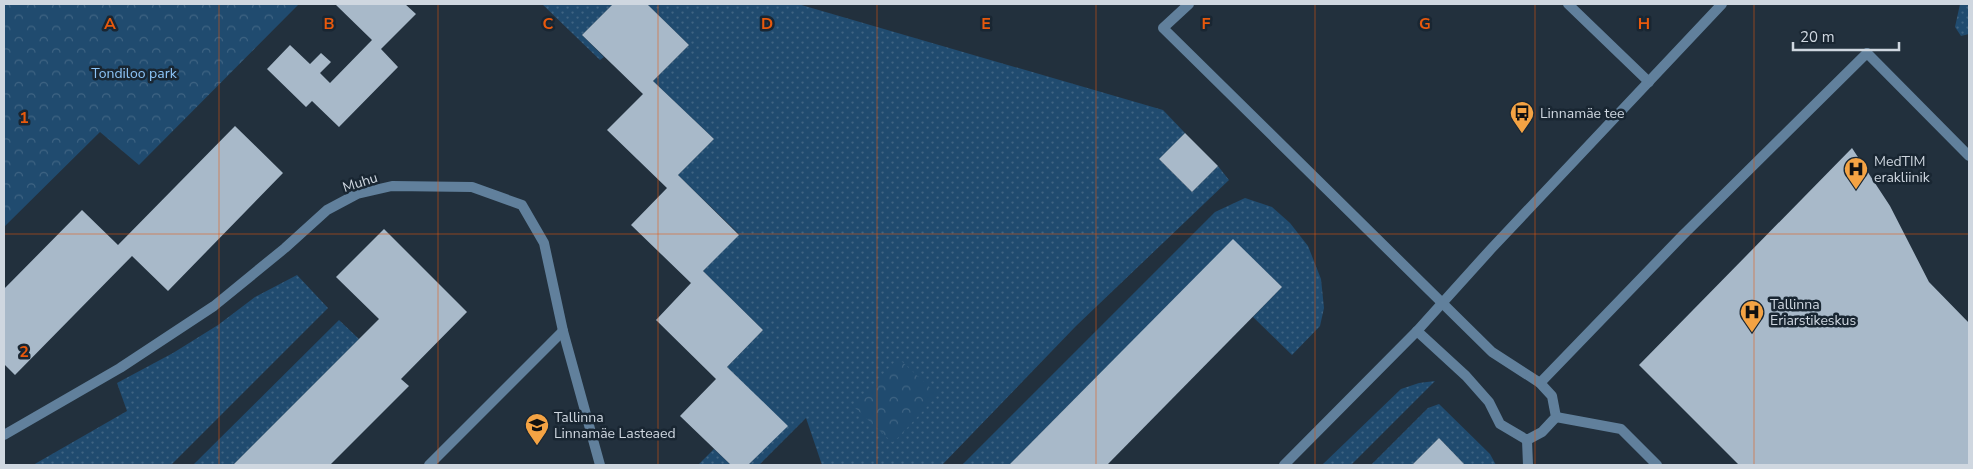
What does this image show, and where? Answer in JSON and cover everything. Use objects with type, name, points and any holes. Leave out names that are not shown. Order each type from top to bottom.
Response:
[{"type":"street","points":[[1189,4],[1163,28],[1492,352],[1540,383],[1552,396],[1556,417]]},
{"type":"street","points":[[1568,4],[1649,82]]},
{"type":"street","points":[[1284,465],[1417,331],[1491,249],[1722,4]]},
{"type":"street","points":[[1540,383],[1683,236],[1868,53],[1969,156]]},
{"type":"street","name":"Muhu","points":[[4,435],[120,368],[214,306],[285,248],[327,210],[357,194],[392,186],[472,187],[522,205],[544,242],[563,331],[600,465]]},
{"type":"street","points":[[429,465],[563,331]]},
{"type":"street","points":[[1417,331],[1472,383],[1489,402],[1500,424],[1526,440]]},
{"type":"street","points":[[1526,440],[1542,432],[1556,417]]},
{"type":"street","points":[[1556,417],[1621,429],[1657,465]]},
{"type":"street","points":[[1526,440],[1528,465]]},
{"type":"green space","name":"Tondiloo park","points":[[4,4],[299,4],[139,165],[100,132],[4,227]]},
{"type":"green space","points":[[542,4],[613,4],[582,35],[604,57],[600,60]]},
{"type":"green space","points":[[647,4],[798,4],[1163,110],[1185,133],[1159,159],[1192,192],[1218,166],[1229,180],[1076,326],[942,465],[822,465],[806,418],[759,465],[748,465],[787,426],[727,367],[763,330],[703,271],[739,234],[678,175],[714,139],[653,81],[689,45]]},
{"type":"green space","points":[[1960,4],[1969,4],[1969,34],[1961,36],[1955,27]]},
{"type":"green space","points":[[1245,198],[1272,207],[1290,223],[1308,246],[1321,279],[1324,308],[1320,326],[1292,355],[1253,317],[1282,287],[1233,240],[1009,465],[962,465],[1215,212]]},
{"type":"green space","points":[[297,275],[328,308],[171,465],[33,465],[127,411],[117,383],[173,353],[218,325],[255,297]]},
{"type":"green space","points":[[339,320],[359,339],[233,465],[193,465]]},
{"type":"green space","points":[[898,358],[938,395],[893,443],[853,406]]},
{"type":"green space","points":[[1435,381],[1351,465],[1322,465],[1401,389],[1419,383]]},
{"type":"green space","points":[[1439,404],[1490,454],[1496,465],[1465,465],[1439,438],[1412,465],[1371,465],[1428,408]]},
{"type":"green space","points":[[714,449],[731,465],[698,465]]},
{"type":"building","points":[[335,4],[405,4],[416,14],[381,49],[398,67],[339,127],[312,101],[306,107],[267,69],[290,45],[310,64],[321,53],[331,62],[320,73],[330,83],[372,40]]},
{"type":"building","points":[[613,4],[647,4],[689,45],[653,81],[714,139],[678,175],[739,235],[703,271],[763,330],[727,367],[788,426],[748,465],[731,465],[680,416],[716,379],[656,320],[691,283],[631,225],[667,188],[607,130],[643,94],[582,35]]},
{"type":"building","points":[[235,126],[283,173],[168,291],[132,256],[15,375],[4,364],[4,289],[82,210],[118,245]]},
{"type":"building","points":[[1185,133],[1218,166],[1192,192],[1159,159]]},
{"type":"building","points":[[1852,148],[1890,206],[1929,282],[1969,323],[1969,465],[1739,465],[1639,365]]},
{"type":"building","points":[[384,229],[467,312],[401,379],[409,386],[330,465],[233,465],[379,319],[336,277]]},
{"type":"building","points":[[1233,239],[1282,287],[1107,465],[1009,465]]},
{"type":"building","points":[[1439,438],[1465,465],[1412,465]]},
{"type":"place","name":"Linnamäe tee","points":[[1522,134]]},
{"type":"place","name":"MedTIM erakliinik","points":[[1856,190]]},
{"type":"place","name":"Tallinna Eriarstikeskus","points":[[1752,333]]},
{"type":"place","name":"Tallinna Linnamäe Lasteaed","points":[[537,446]]}]
